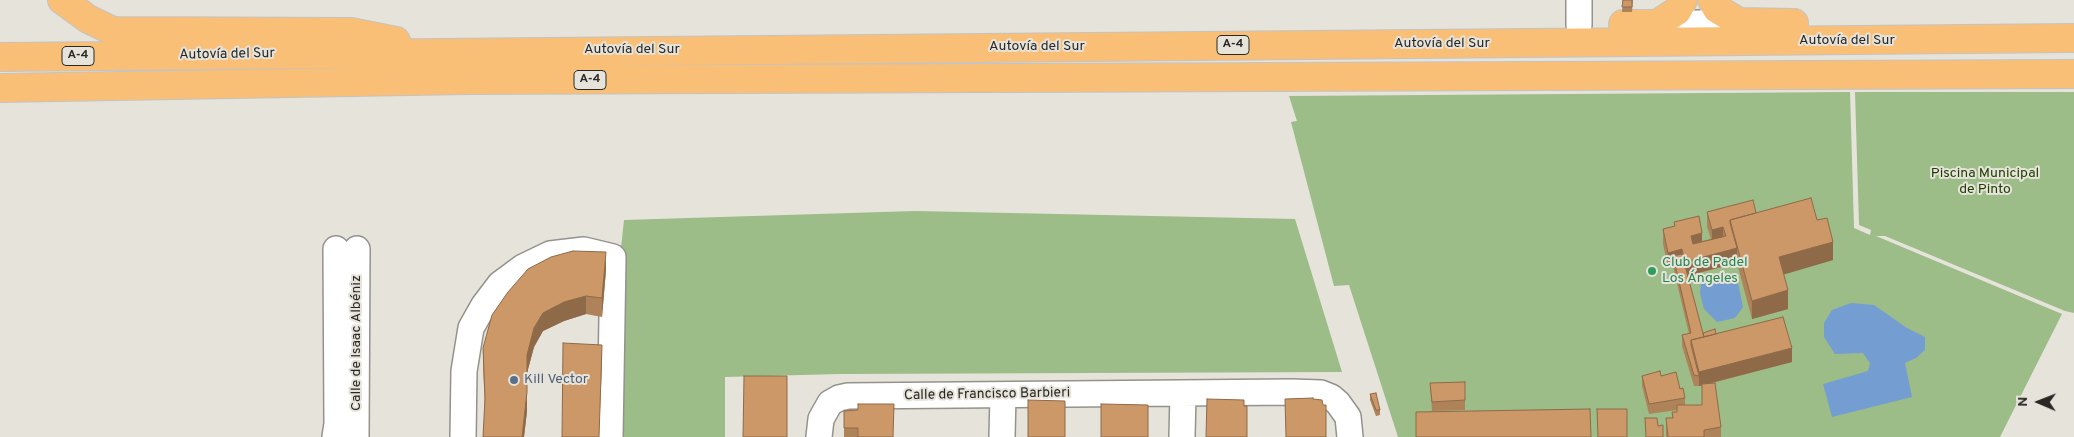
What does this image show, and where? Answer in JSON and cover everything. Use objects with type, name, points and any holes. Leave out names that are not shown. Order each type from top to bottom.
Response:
[{"type":"highway","points":[[62,0],[88,19],[113,31],[351,32],[452,52]]},
{"type":"highway","points":[[1468,44],[1579,12],[1657,24],[1677,11],[1683,0]]},
{"type":"highway","points":[[1712,0],[1718,9],[1739,22],[1908,24],[1976,40]]},
{"type":"highway","name":"Autovía del Sur","points":[[0,57],[2074,38]]},
{"type":"highway","name":"A-4","points":[[0,88],[478,80],[2074,74]]},
{"type":"street","points":[[1657,24],[1739,22]]},
{"type":"street","name":"Calle de Isaac Albéniz","points":[[335,437],[347,249],[356,437]]},
{"type":"street","points":[[463,437],[464,371],[472,328],[484,306],[500,284],[523,267],[550,254],[584,250],[613,257],[610,437]]},
{"type":"street","points":[[1182,437],[1183,393]]},
{"type":"street","name":"Calle de Francisco Barbieri","points":[[819,437],[821,419],[825,410],[830,403],[839,398],[1321,393],[1331,397],[1344,410],[1350,425],[1350,437]]},
{"type":"street","points":[[1002,437],[1003,396]]},
{"type":"green space","name":"Club de Padel Los Ángeles","points":[[1850,92],[1854,228],[1870,235],[1871,230],[1859,225],[1855,92],[2074,92],[2074,313],[2065,311],[1885,236],[1876,236],[2062,314],[2000,437],[1398,437],[1349,285],[1334,286],[1291,122],[1297,121],[1289,96]]},
{"type":"green space","points":[[915,211],[1295,219],[1342,372],[839,374],[725,377],[725,437],[619,437],[621,248],[624,220]]},
{"type":"water","points":[[1718,275],[1729,275],[1738,283],[1743,307],[1735,318],[1717,322],[1704,309],[1700,293],[1701,282]]},
{"type":"water","points":[[1851,303],[1874,305],[1907,328],[1925,337],[1925,350],[1916,358],[1905,363],[1912,397],[1832,417],[1823,384],[1868,371],[1870,363],[1863,353],[1835,354],[1824,337],[1824,323],[1832,310]]},
{"type":"building","points":[[1623,0],[1632,0],[1632,7],[1622,7]]},
{"type":"building","points":[[1811,198],[1817,220],[1827,218],[1833,242],[1779,257],[1788,290],[1752,301],[1730,220]]},
{"type":"building","points":[[1753,200],[1756,213],[1730,220],[1737,248],[1685,262],[1682,249],[1668,253],[1663,229],[1675,226],[1674,222],[1699,216],[1702,233],[1691,236],[1693,244],[1726,236],[1723,227],[1712,230],[1707,212]]},
{"type":"building","points":[[573,251],[606,252],[602,298],[586,296],[564,302],[543,313],[534,328],[527,355],[527,392],[522,437],[483,437],[485,398],[483,348],[492,315],[508,292],[528,269],[551,257]]},
{"type":"building","points":[[1682,254],[1704,337],[1691,340],[1699,376],[1694,375],[1682,335],[1691,333],[1673,256]]},
{"type":"building","points":[[1783,317],[1792,348],[1699,372],[1691,340]]},
{"type":"building","points":[[1715,329],[1716,334],[1704,337],[1703,333]]},
{"type":"building","points":[[563,343],[602,345],[599,437],[562,437]]},
{"type":"building","points":[[1660,371],[1661,376],[1676,372],[1680,389],[1683,388],[1685,398],[1649,404],[1642,376]]},
{"type":"building","points":[[744,376],[787,376],[787,437],[743,437]]},
{"type":"building","points":[[1465,382],[1465,400],[1432,402],[1430,383]]},
{"type":"building","points":[[1715,383],[1721,427],[1704,430],[1704,437],[1668,437],[1666,418],[1673,418],[1672,412],[1677,412],[1677,405],[1702,405],[1702,384]]},
{"type":"building","points":[[1376,393],[1380,410],[1376,410],[1370,394]]},
{"type":"building","points":[[1313,398],[1322,400],[1323,405],[1326,405],[1326,437],[1286,437],[1285,399]]},
{"type":"building","points":[[1207,399],[1244,400],[1244,406],[1247,406],[1247,437],[1206,437]]},
{"type":"building","points":[[1028,400],[1065,401],[1065,437],[1028,437]]},
{"type":"building","points":[[858,404],[894,404],[893,437],[858,437],[858,428],[844,428],[844,411],[858,410]]},
{"type":"building","points":[[1101,404],[1148,405],[1148,437],[1101,437]]},
{"type":"building","points":[[1590,409],[1591,437],[1416,437],[1416,412]]},
{"type":"building","points":[[1597,409],[1627,409],[1627,437],[1598,437]]},
{"type":"building","points":[[1645,418],[1657,418],[1658,426],[1663,425],[1663,437],[1646,437]]},
{"type":"place","name":"Club de Padel Los Ángeles","points":[[1652,271]]},
{"type":"place","name":"Kill Vector","points":[[514,380]]},
{"type":"park label","name":"Piscina Municipal de Pinto","points":[[1985,182]]}]
